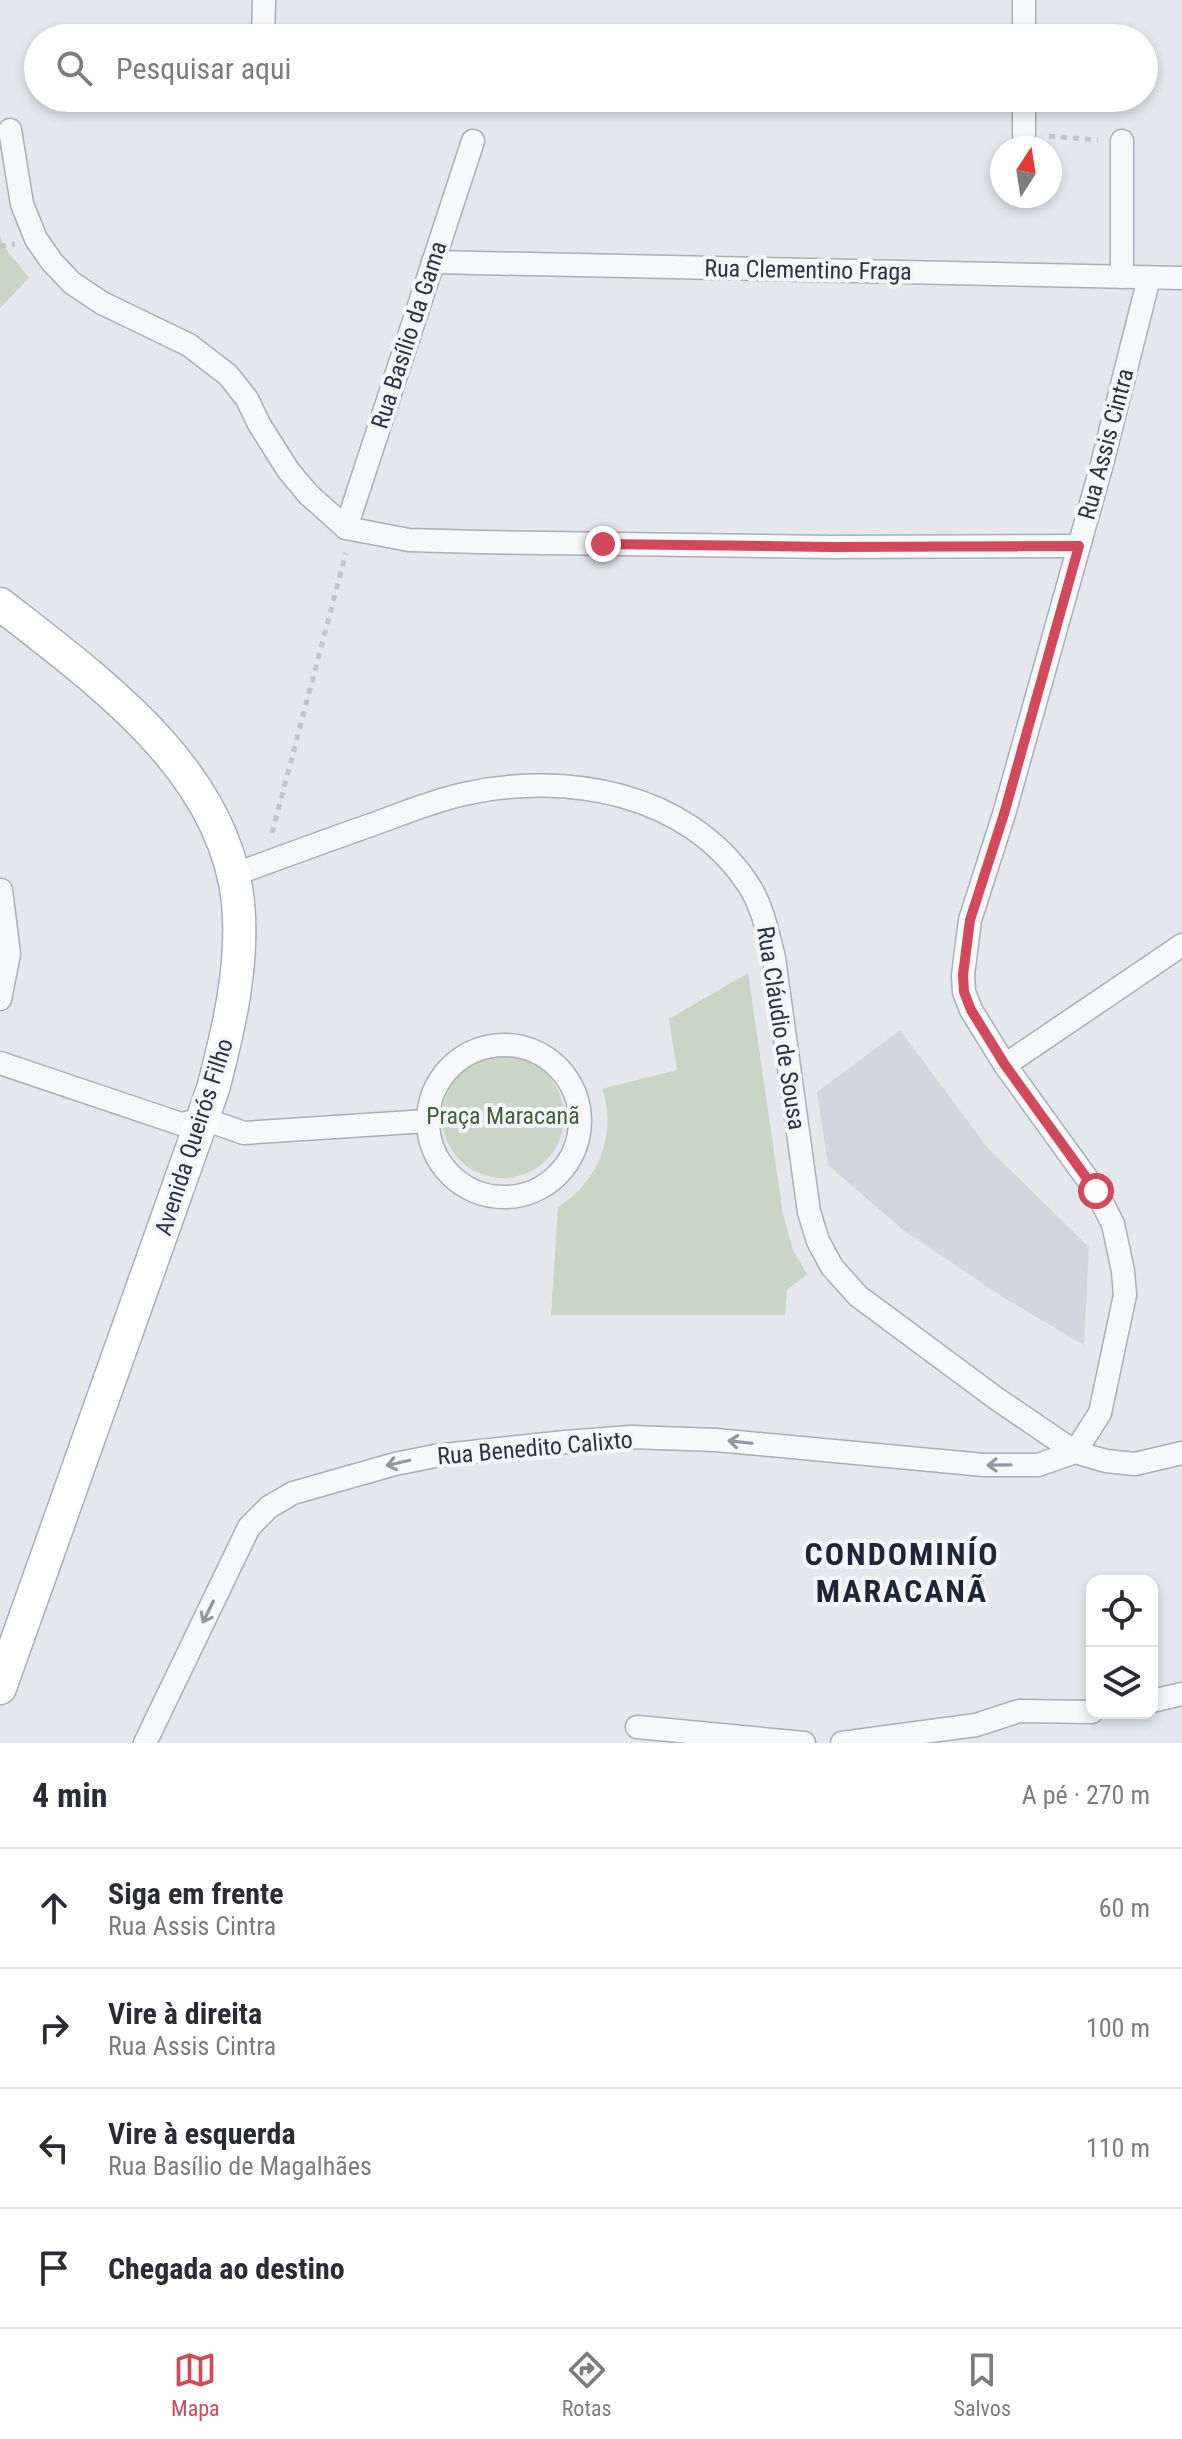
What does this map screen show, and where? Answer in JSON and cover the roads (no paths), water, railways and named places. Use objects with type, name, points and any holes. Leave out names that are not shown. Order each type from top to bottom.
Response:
[{"type":"main road","name":"Avenida Queirós Filho","points":[[0,604],[121,701],[175,762],[201,799],[226,846],[239,927],[235,992],[204,1119],[0,1688]]},
{"type":"street","points":[[263,24],[264,0]]},
{"type":"street","points":[[1024,0],[1024,24]]},
{"type":"street","points":[[1024,112],[1024,134]]},
{"type":"street","points":[[10,130],[22,204],[36,239],[52,262],[72,283],[102,303],[189,345],[228,375],[247,399],[288,470],[308,494],[346,528],[409,540],[479,542],[816,547],[1079,546]]},
{"type":"street","name":"Rua Basílio da Gama","points":[[346,528],[473,141]]},
{"type":"street","points":[[1122,141],[1122,277]]},
{"type":"street","name":"Rua Clementino Fraga","points":[[433,262],[1182,278]]},
{"type":"street","name":"Rua Assis Cintra","points":[[1075,1452],[1100,1413],[1125,1295],[1113,1224],[1096,1191],[1005,1065],[971,1010],[964,992],[966,945],[970,920],[1004,814],[1079,546],[1149,278]]},
{"type":"street","name":"Rua Cláudio de Sousa","points":[[233,875],[431,803],[515,786],[559,786],[608,792],[640,800],[698,830],[728,857],[750,886],[765,921],[774,958],[809,1212],[818,1241],[832,1267],[858,1296],[997,1399],[1075,1452],[1106,1461],[1135,1464],[1182,1453]]},
{"type":"street","points":[[0,999],[9,954],[1,890]]},
{"type":"street","points":[[1005,1065],[1182,945]]},
{"type":"street","points":[[510,1044],[535,1050],[557,1064],[572,1084],[581,1108],[581,1133],[573,1157],[557,1177],[536,1191],[512,1198],[486,1195],[463,1186],[444,1168],[432,1146],[427,1121],[431,1096],[443,1074],[461,1056],[485,1046],[510,1044]]},
{"type":"street","points":[[0,1063],[181,1124],[204,1119],[244,1133],[427,1121]]},
{"type":"street","name":"Rua Benedito Calixto","points":[[145,1743],[249,1527],[269,1507],[293,1493],[435,1456],[631,1437],[716,1440],[984,1465],[1038,1465],[1075,1452]]},
{"type":"street","points":[[1158,1700],[1182,1694]]},
{"type":"street","points":[[842,1743],[976,1725],[1019,1711],[1086,1712]]},
{"type":"street","points":[[637,1727],[804,1743]]},
{"type":"district","name":"CONDOMINÍO MARACANÃ","points":[[902,1572]]},
{"type":"park label","name":"Praça Maracanã","points":[[503,1116]]}]
